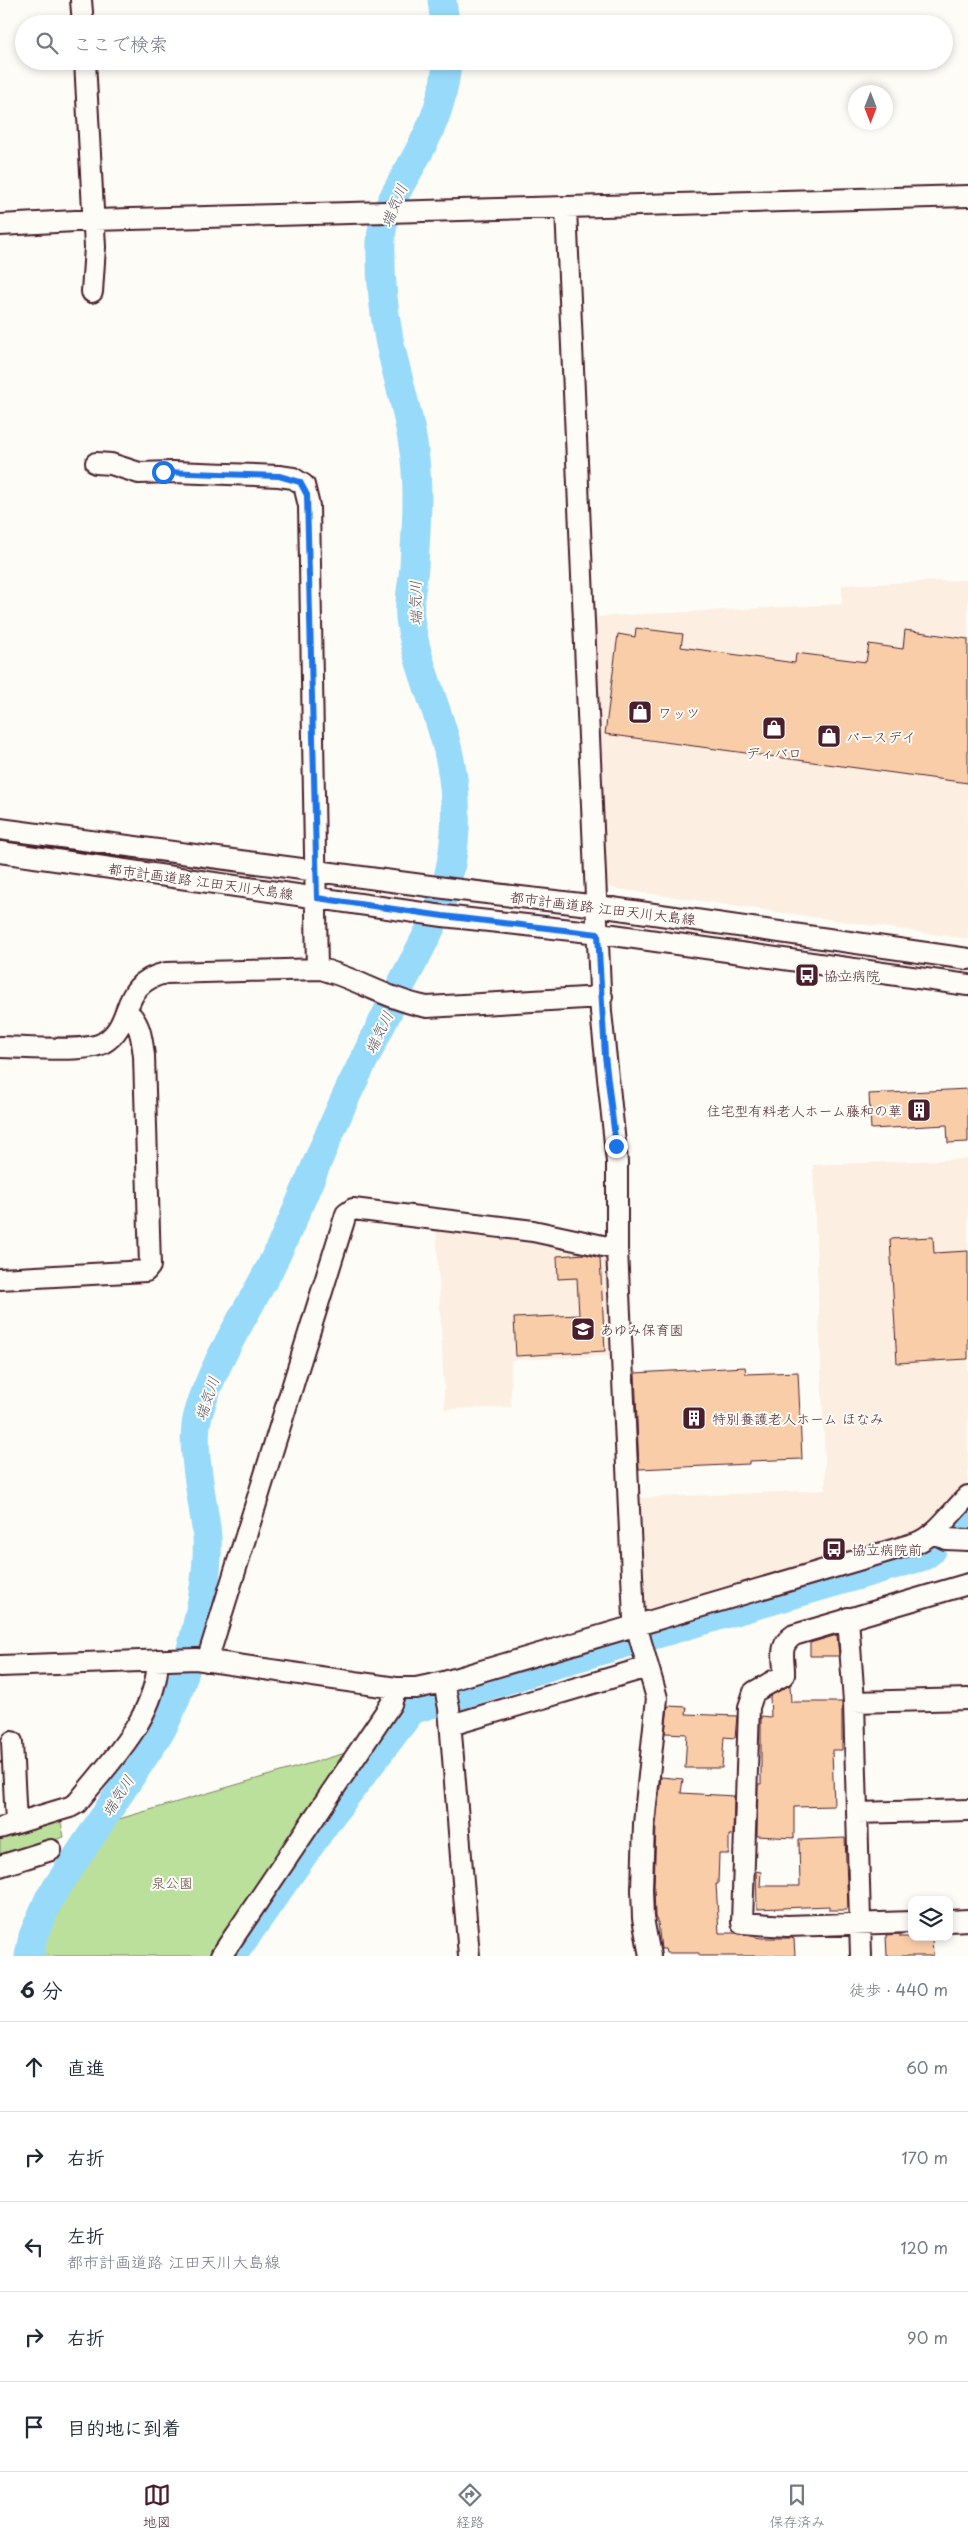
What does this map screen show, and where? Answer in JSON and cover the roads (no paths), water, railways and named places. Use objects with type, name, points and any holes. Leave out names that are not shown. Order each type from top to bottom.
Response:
[{"type":"street","points":[[81,0],[82,15]]},
{"type":"street","points":[[86,70],[95,247],[92,292]]},
{"type":"street","points":[[0,225],[94,220],[968,196]]},
{"type":"street","points":[[566,208],[598,934],[605,1056],[617,1162],[616,1249],[638,1633],[657,1698],[644,1824],[642,1889],[643,1918],[650,1956]]},
{"type":"street","points":[[96,463],[111,464],[140,473],[173,472],[279,476],[293,478],[304,485],[309,506],[317,968]]},
{"type":"street","name":"都市計画道路 江田天川大島線","points":[[0,829],[426,886],[598,906],[968,959]]},
{"type":"street","name":"都市計画道路 江田天川大島線","points":[[0,852],[443,916],[598,934],[968,985]]},
{"type":"street","points":[[0,1047],[96,1046],[115,1032],[131,997],[138,987],[159,974],[317,968],[338,974],[402,1002],[427,1007],[602,997]]},
{"type":"street","points":[[0,1279],[146,1271],[150,1266],[144,1056],[138,1027],[132,1016],[126,1011]]},
{"type":"street","points":[[202,1660],[346,1214],[349,1211],[353,1209],[482,1223],[533,1231],[616,1249]]},
{"type":"street","points":[[448,1702],[638,1633],[916,1543],[934,1533],[946,1516],[968,1496]]},
{"type":"street","points":[[934,1533],[946,1539],[968,1540]]},
{"type":"street","points":[[908,1922],[745,1925],[740,1920],[751,1700],[754,1692],[784,1675],[782,1654],[788,1639],[848,1618],[968,1584]]},
{"type":"street","points":[[848,1618],[854,1702],[861,1956]]},
{"type":"street","points":[[0,1666],[166,1659],[202,1660],[396,1688],[416,1688],[448,1702],[648,1667]]},
{"type":"street","points":[[12,1742],[8,1825],[70,1807],[77,1803],[142,1721],[155,1683],[166,1659]]},
{"type":"street","points":[[221,1956],[391,1704],[396,1688]]},
{"type":"street","points":[[854,1702],[968,1699]]},
{"type":"street","points":[[448,1702],[469,1956]]},
{"type":"street","points":[[857,1813],[968,1810]]},
{"type":"street","points":[[0,1866],[52,1850]]},
{"type":"street","points":[[953,1921],[968,1920]]},
{"type":"waterway","name":"端気川","points":[[442,0],[444,15]]},
{"type":"waterway","name":"端気川","points":[[29,1956],[33,1936],[49,1899],[159,1734],[178,1692],[194,1638],[207,1558],[207,1537],[195,1443],[198,1415],[204,1395],[221,1356],[283,1242],[351,1086],[429,932],[448,878],[454,841],[454,784],[447,747],[419,660],[410,618],[416,526],[416,473],[413,444],[387,327],[382,290],[381,254],[382,230],[385,218],[394,196],[434,120],[446,70]]},
{"type":"waterway","points":[[965,1516],[968,1513]]},
{"type":"waterway","points":[[232,1956],[332,1814],[412,1710],[578,1657],[924,1556],[932,1550]]},
{"type":"place","name":"ワッツ","points":[[640,712]]},
{"type":"place","name":"ディバロ","points":[[774,728]]},
{"type":"place","name":"バースデイ","points":[[829,736]]},
{"type":"place","name":"協立病院","points":[[807,975]]},
{"type":"place","name":"住宅型有料老人ホーム藤和の華","points":[[919,1110]]},
{"type":"place","name":"あゆみ保育園","points":[[583,1329]]},
{"type":"place","name":"特別養護老人ホーム ほなみ","points":[[694,1418]]},
{"type":"place","name":"協立病院前","points":[[834,1549]]},
{"type":"park label","name":"泉公園","points":[[172,1882]]}]
